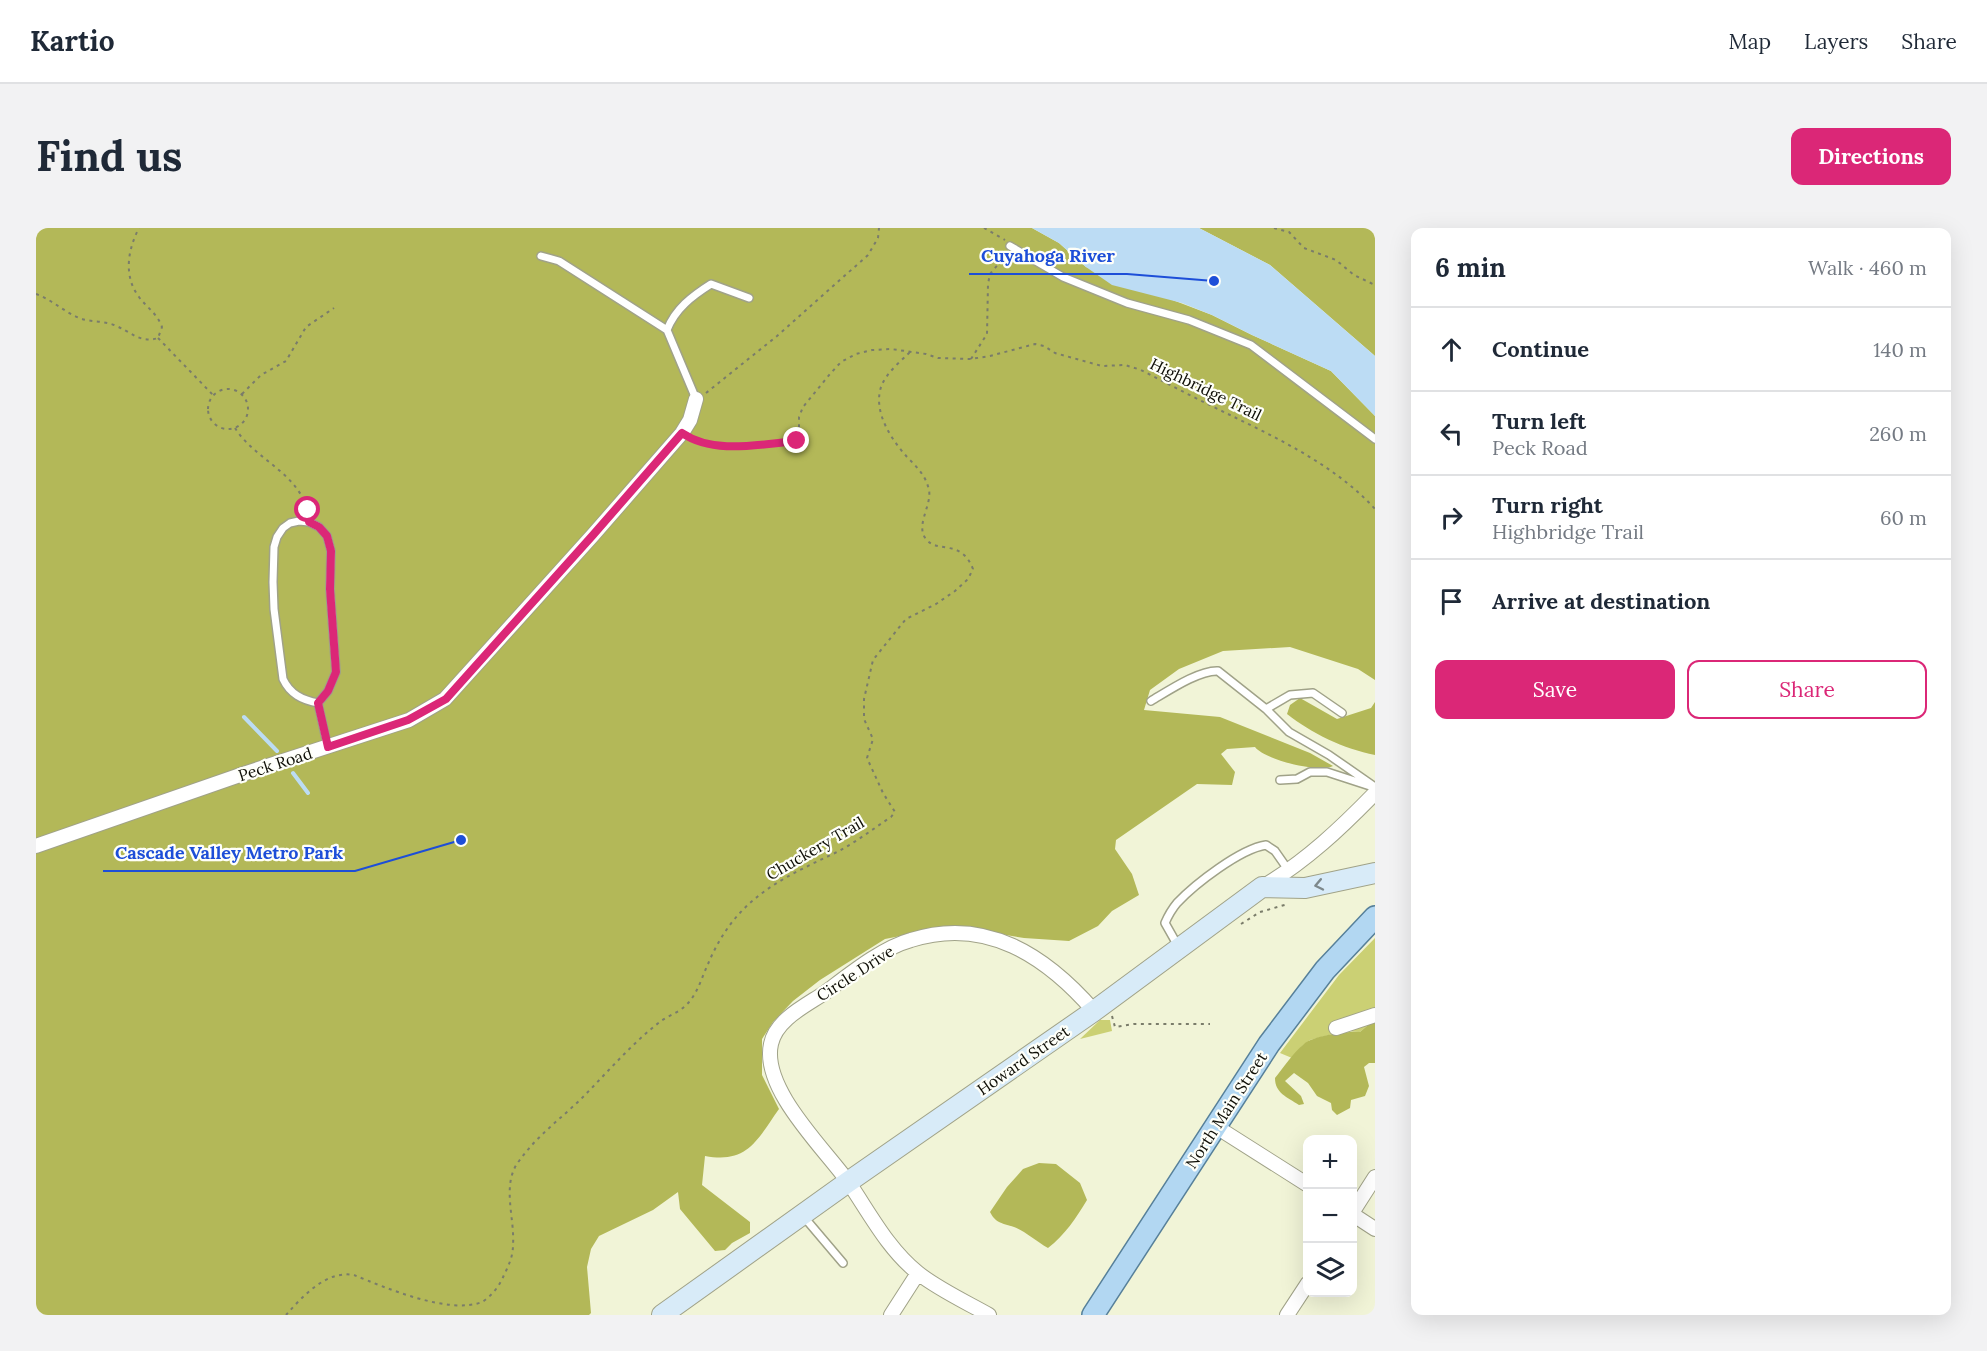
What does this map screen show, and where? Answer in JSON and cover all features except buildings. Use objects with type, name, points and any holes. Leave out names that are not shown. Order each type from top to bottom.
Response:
[{"type":"main road","points":[[1262,887],[1305,888],[1375,873]]},
{"type":"main road","name":"Howard Street","points":[[662,1315],[848,1182],[1103,1013],[1179,948],[1262,887]]},
{"type":"main road","name":"North Main Street","points":[[1093,1315],[1269,1044],[1325,970],[1375,917]]},
{"type":"street","name":"Peck Road","points":[[36,846],[408,720],[446,699],[682,433],[690,420],[696,399]]},
{"type":"street","name":"Howard Street","points":[[1262,887],[1289,871],[1341,827],[1375,793]]},
{"type":"street","name":"Circle Drive","points":[[988,1315],[918,1273],[888,1242],[848,1182],[804,1127],[782,1092],[771,1065],[770,1053],[774,1034],[787,1019],[889,950],[909,940],[939,934],[973,934],[1020,948],[1052,969],[1103,1013]]},
{"type":"street","points":[[1336,1029],[1375,1015]]},
{"type":"street","points":[[1215,1126],[1303,1182]]},
{"type":"street","points":[[1357,1207],[1375,1178]]},
{"type":"street","points":[[1357,1216],[1375,1228]]},
{"type":"street","points":[[891,1315],[918,1273]]},
{"type":"street","points":[[1287,1315],[1303,1291]]},
{"type":"lane","points":[[1010,246],[1063,277],[1117,299],[1189,320],[1251,345],[1375,439]]},
{"type":"lane","points":[[541,256],[559,261],[667,330],[696,399]]},
{"type":"lane","points":[[667,330],[671,319],[679,309],[711,284],[749,298]]},
{"type":"lane","points":[[299,521],[309,522],[319,527],[327,536],[331,551],[330,589],[336,672],[328,691],[318,703],[308,701],[288,690],[283,679],[273,582],[273,554],[277,537],[290,523],[299,521]]},
{"type":"lane","points":[[1151,701],[1211,671],[1218,671],[1266,709],[1289,732],[1375,787]]},
{"type":"lane","points":[[1266,709],[1290,694],[1313,693],[1342,713]]},
{"type":"lane","points":[[318,703],[328,747]]},
{"type":"lane","points":[[1280,780],[1296,779],[1310,772],[1327,772],[1375,787]]},
{"type":"lane","points":[[1179,948],[1165,923],[1176,904],[1215,871],[1256,847],[1266,845],[1275,851],[1289,871]]},
{"type":"lane","points":[[802,1215],[843,1263]]},
{"type":"path","points":[[139,228],[132,240],[129,271],[139,297],[159,319],[162,327],[158,338]]},
{"type":"path","points":[[696,399],[710,391],[737,369],[868,255],[878,238],[879,228]]},
{"type":"path","points":[[971,359],[987,334],[990,274],[1010,246],[984,228]]},
{"type":"path","points":[[1274,228],[1289,232],[1304,248],[1336,260],[1354,275],[1375,285]]},
{"type":"path","points":[[36,294],[50,299],[69,313],[82,319],[117,326],[133,337],[141,339],[158,338]]},
{"type":"path","points":[[242,394],[261,375],[286,361],[306,327],[334,308]]},
{"type":"path","points":[[158,338],[213,395]]},
{"type":"path","name":"Highbridge Trail","points":[[910,352],[938,358],[971,359],[990,357],[1035,344],[1044,346],[1055,353],[1102,366],[1125,365],[1141,370],[1267,432],[1334,473],[1375,508]]},
{"type":"path","points":[[682,433],[692,440],[716,445],[797,441],[799,417],[804,407],[841,362],[856,354],[872,350],[891,349],[910,352]]},
{"type":"path","name":"Chuckery Trail","points":[[286,1315],[315,1287],[333,1276],[344,1273],[441,1308],[473,1308],[485,1301],[500,1283],[511,1261],[513,1245],[511,1175],[517,1162],[542,1134],[661,1021],[692,999],[721,940],[737,915],[750,903],[795,872],[857,840],[891,818],[895,812],[867,758],[873,739],[864,719],[864,699],[873,660],[906,619],[936,604],[955,591],[973,569],[970,561],[958,550],[934,545],[926,540],[923,532],[930,492],[926,479],[893,439],[883,417],[879,399],[882,386],[891,372],[910,352]]},
{"type":"path","points":[[224,389],[242,394],[246,398],[248,410],[244,420],[235,428],[224,428],[213,422],[208,406],[213,395],[224,389]]},
{"type":"path","points":[[235,428],[255,452],[293,482],[302,495],[308,510],[309,522]]},
{"type":"path","points":[[1239,925],[1260,912],[1295,902]]},
{"type":"path","points":[[1103,1013],[1115,1027],[1134,1024],[1210,1024]]},
{"type":"green space","points":[[36,228],[1032,228],[1059,243],[1086,267],[1212,315],[1331,371],[1375,416],[1375,680],[1358,669],[1290,647],[1223,651],[1179,669],[1150,690],[1144,710],[1220,717],[1310,753],[1333,766],[1316,768],[1292,764],[1269,756],[1255,747],[1227,749],[1221,754],[1235,772],[1232,785],[1197,784],[1116,840],[1115,849],[1132,874],[1139,895],[1112,911],[1098,926],[1069,941],[1024,938],[952,926],[885,939],[820,980],[793,1001],[773,1022],[762,1039],[762,1075],[779,1109],[757,1140],[742,1153],[720,1158],[705,1156],[702,1185],[750,1222],[750,1233],[732,1243],[725,1250],[715,1251],[680,1209],[678,1192],[653,1210],[599,1236],[591,1249],[587,1267],[591,1313],[589,1315],[36,1315]]},
{"type":"green space","points":[[1199,228],[1375,228],[1375,356],[1270,265]]},
{"type":"green space","points":[[1300,698],[1337,719],[1371,708],[1375,702],[1375,755],[1328,739],[1287,714],[1290,705]]},
{"type":"green space","points":[[1375,938],[1375,1019],[1360,1032],[1344,1031],[1310,1040],[1292,1058],[1280,1053],[1339,975]]},
{"type":"green space","points":[[1375,1019],[1375,1063],[1369,1063],[1364,1067],[1369,1086],[1365,1096],[1351,1100],[1350,1108],[1337,1115],[1332,1110],[1331,1103],[1317,1096],[1308,1083],[1294,1073],[1285,1081],[1301,1096],[1304,1104],[1299,1105],[1279,1091],[1275,1078],[1292,1056],[1308,1041],[1347,1032],[1360,1032]]},
{"type":"green space","points":[[1100,1020],[1110,1020],[1112,1031],[1080,1039]]},
{"type":"green space","points":[[1039,1163],[1056,1164],[1080,1183],[1087,1200],[1065,1232],[1048,1248],[1018,1229],[997,1221],[990,1212],[1023,1169]]},
{"type":"water","points":[[1032,228],[1199,228],[1270,265],[1375,356],[1375,416],[1331,371],[1182,303],[1112,285],[1086,267],[1059,243]]},
{"type":"waterway","points":[[244,717],[277,751]]},
{"type":"waterway","points":[[293,773],[308,793]]},
{"type":"place","name":"Cuyahoga River","points":[[1214,281]]},
{"type":"place","name":"Cascade Valley Metro Park","points":[[461,840]]},
{"type":"route","points":[[308,510],[309,522],[319,527],[327,536],[331,551],[330,589],[336,672],[328,691],[318,703],[328,747],[408,720],[446,699],[682,433],[692,440],[728,446],[797,441]]}]
